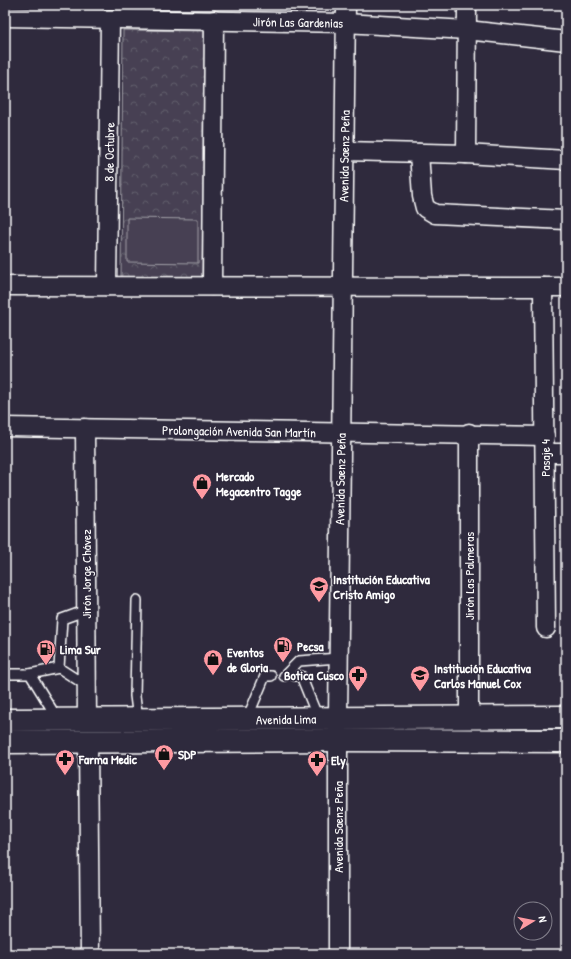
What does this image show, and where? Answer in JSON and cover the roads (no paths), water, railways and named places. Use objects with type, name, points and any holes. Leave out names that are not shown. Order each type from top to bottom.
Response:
[{"type":"main road","name":"Avenida Lima","points":[[5,720],[566,718]]},
{"type":"main road","name":"Avenida Lima","points":[[5,742],[338,740],[566,741]]},
{"type":"street","name":"Avenida Saenz Peña","points":[[338,954],[338,740],[328,718],[338,658],[346,5]]},
{"type":"street","points":[[466,154],[467,5]]},
{"type":"street","name":"Jirón Las Gardenias","points":[[5,17],[110,19],[160,12],[214,20],[345,23],[467,30],[566,41]]},
{"type":"street","name":"8 de Octubre","points":[[107,286],[110,19]]},
{"type":"street","points":[[212,286],[214,20]]},
{"type":"street","points":[[344,152],[466,154],[566,160]]},
{"type":"street","points":[[419,153],[422,196],[425,208],[435,214],[566,220]]},
{"type":"street","points":[[5,286],[566,287]]},
{"type":"street","name":"Pasaje 4","points":[[543,287],[546,628]]},
{"type":"street","name":"Prolongación Avenida San Martín","points":[[5,427],[469,434],[545,444],[566,453]]},
{"type":"street","name":"Jirón Jorge Chávez","points":[[85,428],[87,719]]},
{"type":"street","name":"Jirón Las Palmeras","points":[[469,434],[469,718]]},
{"type":"street","points":[[88,742],[90,954]]},
{"type":"lane","points":[[138,600],[135,696],[138,719]]},
{"type":"lane","points":[[59,668],[62,619],[86,610]]},
{"type":"lane","points":[[284,676],[299,661],[338,658]]},
{"type":"lane","points":[[5,674],[30,674],[59,668],[87,686]]},
{"type":"lane","points":[[30,674],[58,719]]},
{"type":"lane","points":[[247,719],[265,676],[272,676]]},
{"type":"lane","points":[[295,676],[301,676],[328,718]]},
{"type":"place","name":"Mercado Megacentro Tagge","points":[[202,500]]},
{"type":"place","name":"Institución Educativa Cristo Amigo","points":[[319,603]]},
{"type":"place","name":"Pecsa","points":[[283,663]]},
{"type":"place","name":"Lima Sur","points":[[46,666]]},
{"type":"place","name":"Eventos de Gloria","points":[[213,676]]},
{"type":"place","name":"Botica Cusco","points":[[358,692]]},
{"type":"place","name":"Institución Educativa Carlos Manuel Cox","points":[[420,692]]},
{"type":"place","name":"SDP","points":[[164,771]]},
{"type":"place","name":"Farma Medic","points":[[65,776]]},
{"type":"place","name":"Ely","points":[[317,777]]}]
